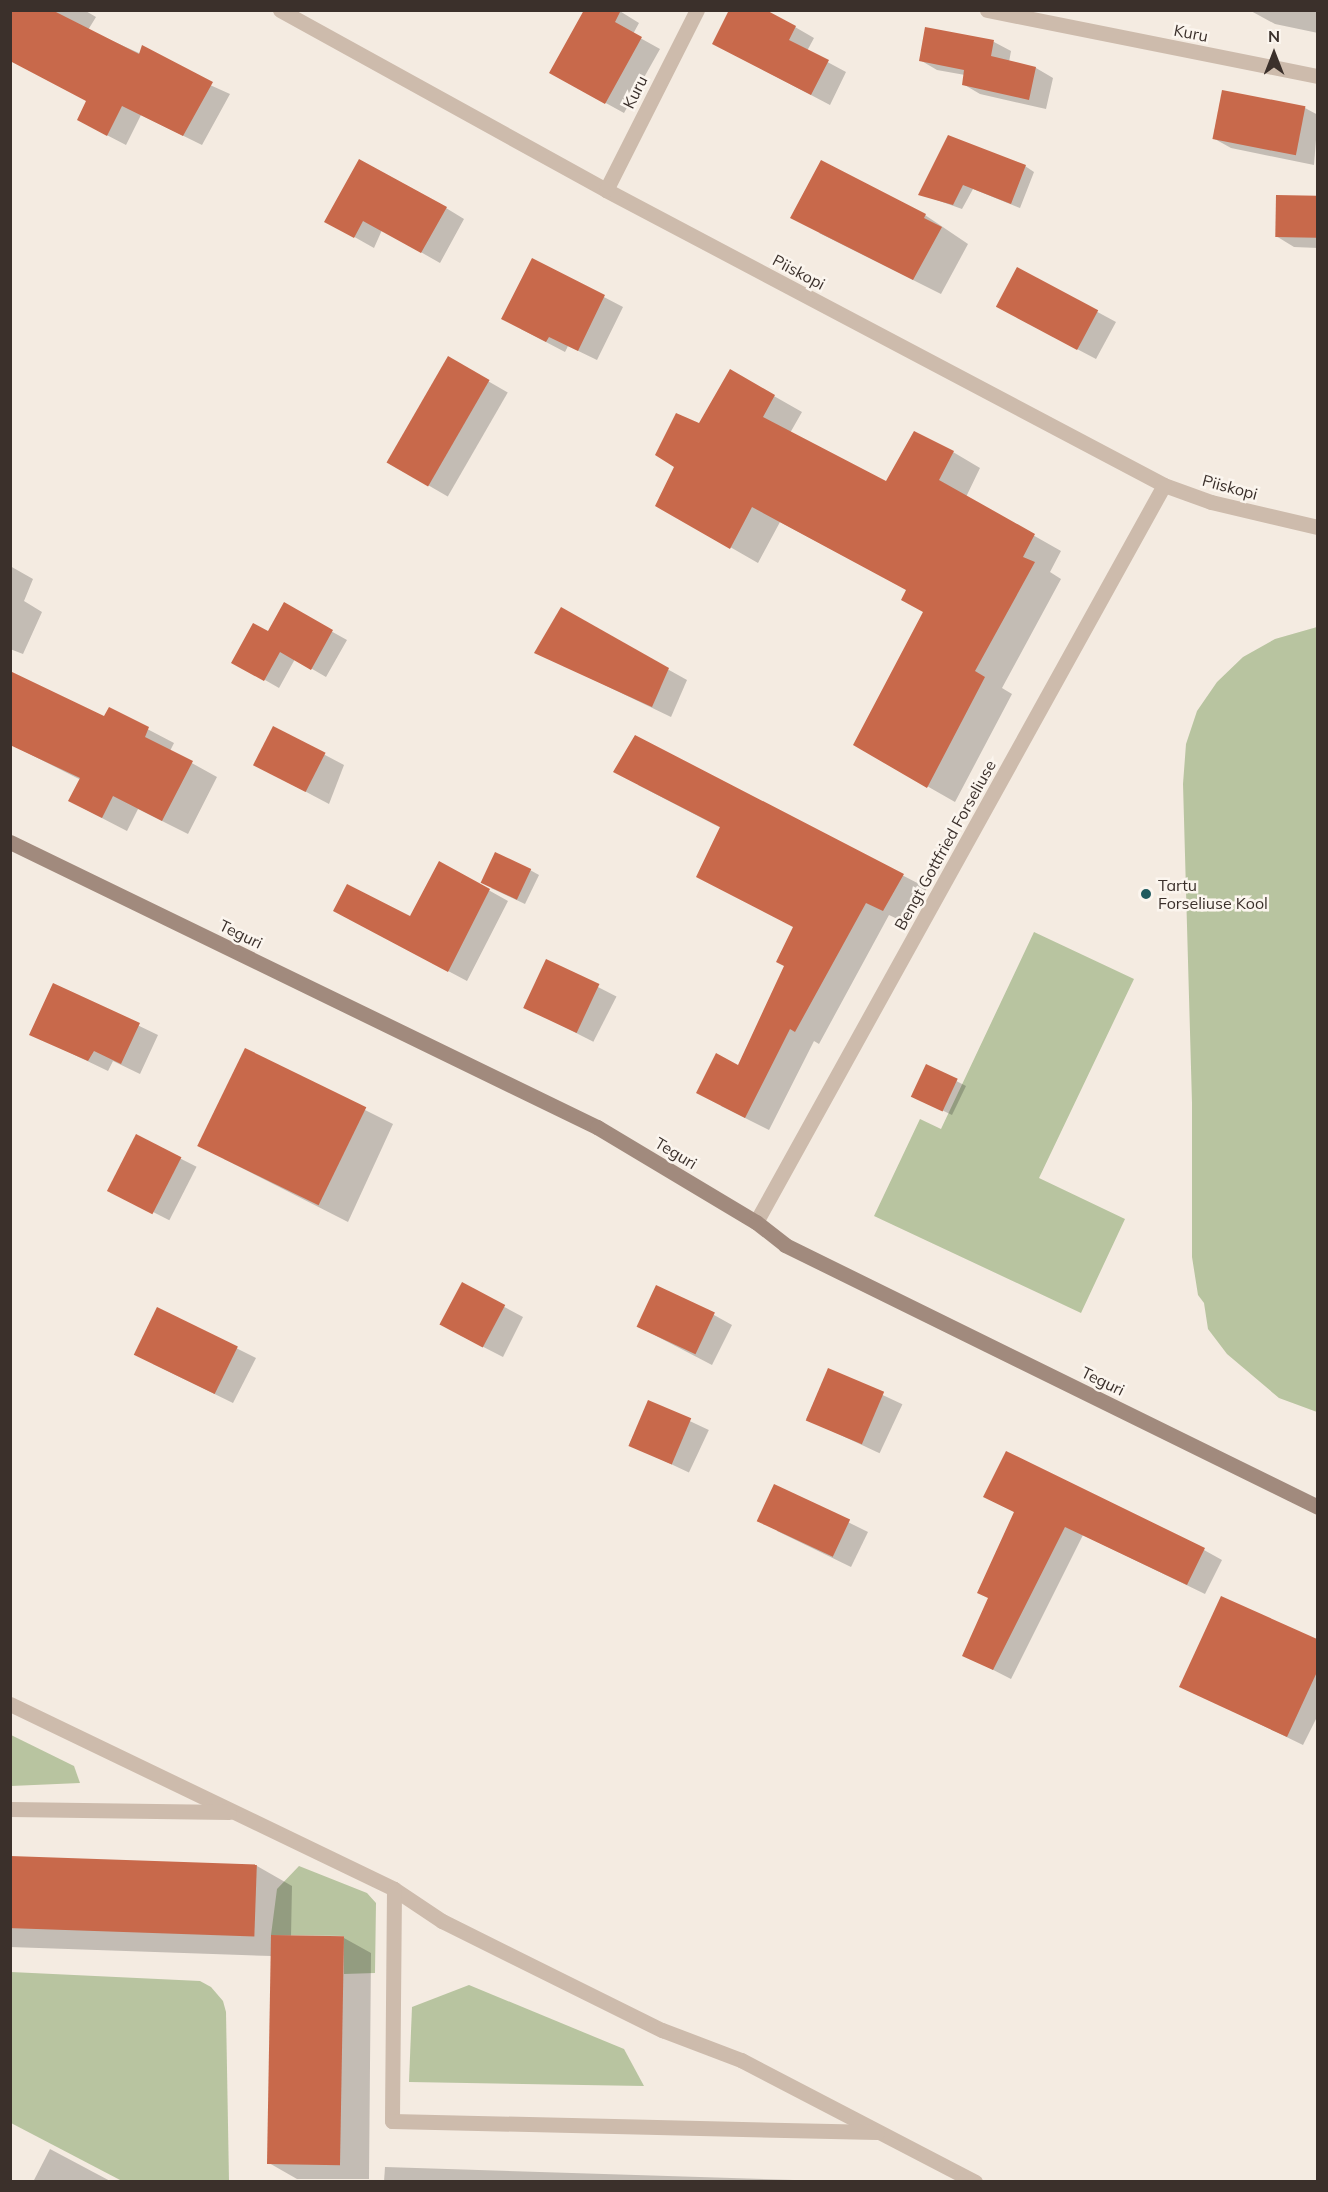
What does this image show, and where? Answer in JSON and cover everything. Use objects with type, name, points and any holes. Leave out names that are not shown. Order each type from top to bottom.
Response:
[{"type":"street","name":"Piiskopi","points":[[280,10],[606,190],[1164,485],[1211,502],[1317,527]]},
{"type":"street","name":"Kuru","points":[[606,190],[697,10]]},
{"type":"street","name":"Kuru","points":[[987,10],[1317,76]]},
{"type":"street","name":"Bengt Gottfried Forseliuse","points":[[756,1221],[1164,485]]},
{"type":"street","name":"Teguri","points":[[10,842],[597,1127],[756,1221],[785,1245],[1317,1507]]},
{"type":"street","points":[[10,1704],[394,1889],[453,1926],[662,2030],[741,2060],[975,2181]]},
{"type":"street","points":[[10,1809],[234,1812]]},
{"type":"street","points":[[394,1889],[392,2121],[880,2132]]},
{"type":"green space","points":[[1318,627],[1317,1412],[1279,1398],[1227,1354],[1208,1329],[1204,1303],[1198,1295],[1192,1257],[1192,1103],[1183,784],[1186,744],[1197,711],[1217,682],[1243,657],[1275,639]]},
{"type":"green space","points":[[1034,932],[1134,979],[1039,1178],[1125,1219],[1081,1313],[874,1216],[920,1119],[941,1129]]},
{"type":"green space","points":[[11,1735],[74,1766],[80,1783],[11,1786]]},
{"type":"green space","points":[[299,1866],[367,1893],[376,1903],[375,1973],[344,1974],[344,1936],[271,1935],[277,1889]]},
{"type":"green space","points":[[11,1972],[200,1981],[211,1987],[223,2001],[226,2012],[229,2181],[122,2181],[11,2123]]},
{"type":"green space","points":[[469,1985],[624,2049],[644,2086],[409,2082],[412,2007]]},
{"type":"building","points":[[10,10],[52,10],[139,54],[142,45],[213,82],[183,136],[122,106],[107,136],[77,120],[86,101],[10,61]]},
{"type":"building","points":[[584,10],[621,10],[615,22],[642,37],[605,104],[549,73]]},
{"type":"building","points":[[729,10],[766,10],[796,26],[789,40],[829,60],[811,95],[712,44]]},
{"type":"building","points":[[925,27],[994,40],[991,56],[1036,67],[1029,100],[962,85],[964,70],[919,61]]},
{"type":"building","points":[[1222,90],[1305,106],[1296,155],[1212,139]]},
{"type":"building","points":[[948,135],[1026,165],[1011,204],[963,185],[953,205],[918,195]]},
{"type":"building","points":[[359,159],[447,207],[421,253],[363,221],[354,238],[324,222]]},
{"type":"building","points":[[821,160],[926,214],[924,218],[942,227],[913,280],[790,218]]},
{"type":"building","points":[[1276,195],[1317,196],[1316,238],[1275,237]]},
{"type":"building","points":[[532,258],[605,295],[578,351],[549,337],[546,342],[501,319]]},
{"type":"building","points":[[1017,267],[1098,310],[1077,350],[996,307]]},
{"type":"building","points":[[448,356],[490,380],[428,487],[386,463]]},
{"type":"building","points":[[730,369],[775,395],[763,417],[886,481],[914,431],[954,451],[939,480],[1035,534],[1023,557],[1035,562],[975,671],[985,677],[927,788],[853,745],[923,612],[901,600],[906,590],[752,507],[730,549],[655,506],[674,467],[655,455],[676,413],[699,423]]},
{"type":"building","points":[[284,602],[333,630],[311,670],[280,652],[264,681],[231,663],[253,623],[268,631]]},
{"type":"building","points":[[561,607],[669,668],[652,707],[534,653]]},
{"type":"building","points":[[10,671],[104,716],[109,707],[149,727],[145,737],[193,761],[162,821],[113,796],[102,818],[68,801],[80,778],[10,745]]},
{"type":"building","points":[[273,726],[326,753],[306,792],[253,765]]},
{"type":"building","points":[[635,735],[904,874],[883,911],[866,903],[795,1032],[790,1029],[745,1118],[696,1093],[716,1053],[738,1065],[784,966],[776,962],[793,927],[696,877],[720,827],[613,772]]},
{"type":"building","points":[[495,852],[531,869],[517,900],[481,883]]},
{"type":"building","points":[[439,861],[490,889],[448,972],[333,911],[347,884],[410,916]]},
{"type":"building","points":[[546,959],[599,984],[577,1033],[523,1008]]},
{"type":"building","points":[[53,983],[140,1023],[121,1064],[94,1051],[88,1061],[29,1035]]},
{"type":"building","points":[[245,1048],[366,1107],[319,1205],[197,1146]]},
{"type":"building","points":[[926,1064],[958,1079],[943,1111],[911,1097]]},
{"type":"building","points":[[136,1134],[181,1157],[152,1214],[107,1191]]},
{"type":"building","points":[[462,1282],[505,1305],[483,1347],[439,1324]]},
{"type":"building","points":[[656,1285],[715,1312],[695,1354],[637,1327]]},
{"type":"building","points":[[157,1307],[238,1346],[215,1394],[134,1355]]},
{"type":"building","points":[[828,1368],[884,1392],[862,1444],[806,1420]]},
{"type":"building","points":[[648,1400],[691,1418],[672,1464],[628,1446]]},
{"type":"building","points":[[1006,1451],[1205,1548],[1187,1585],[1065,1527],[993,1670],[962,1656],[988,1598],[977,1593],[1014,1512],[983,1497]]},
{"type":"building","points":[[774,1484],[850,1519],[833,1557],[757,1521]]},
{"type":"building","points":[[1221,1596],[1317,1639],[1317,1672],[1287,1737],[1179,1687]]},
{"type":"building","points":[[10,1856],[257,1865],[254,1937],[10,1928]]},
{"type":"building","points":[[271,1935],[344,1936],[340,2165],[267,2164]]},
{"type":"place","name":"Tartu Forseliuse Kool","points":[[1146,894]]}]
